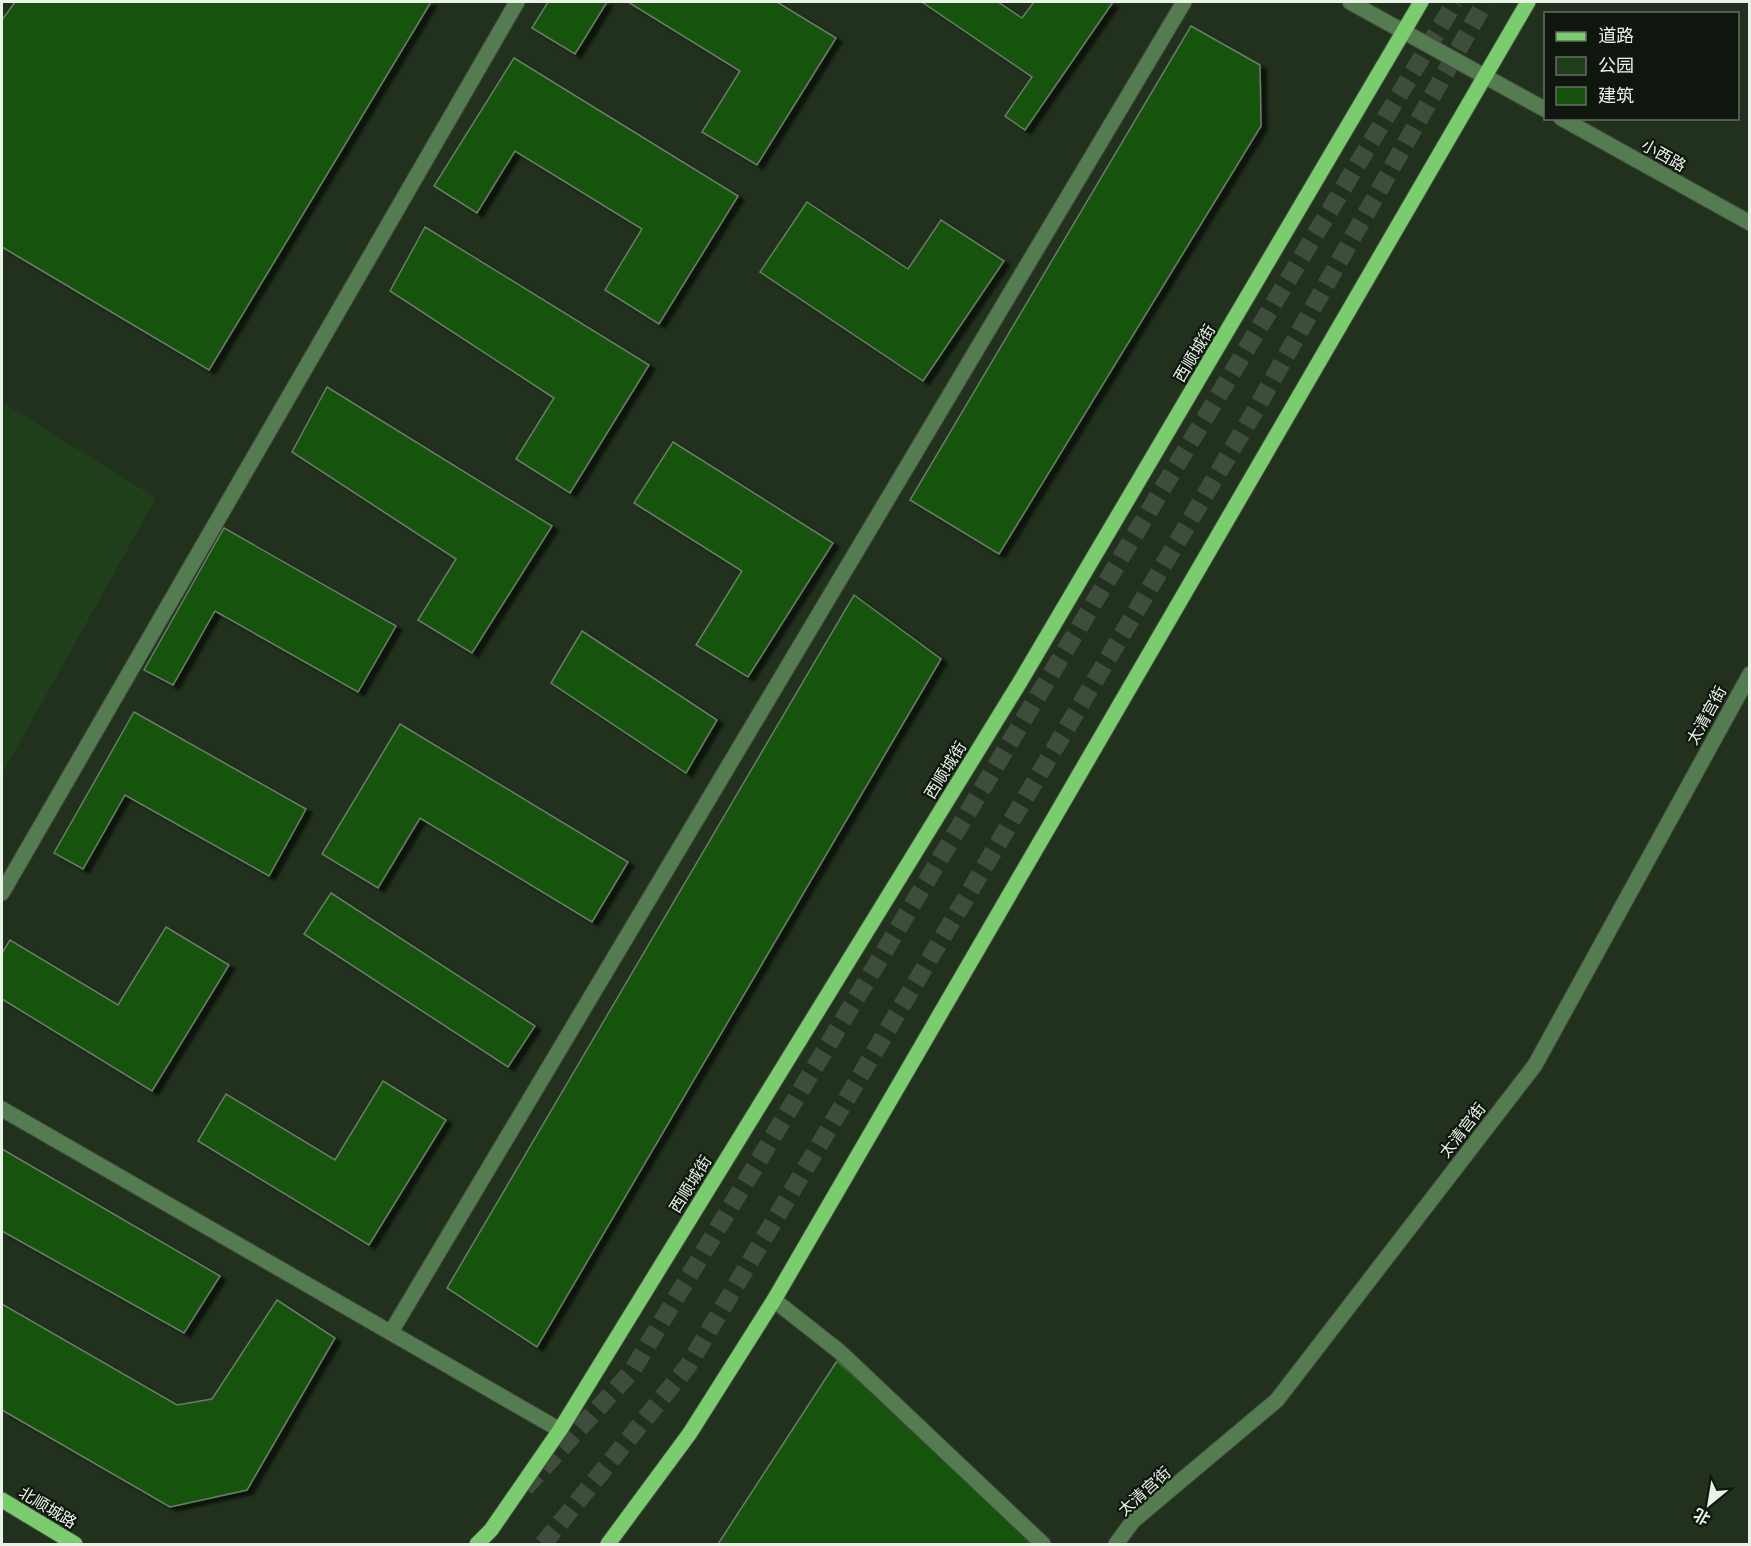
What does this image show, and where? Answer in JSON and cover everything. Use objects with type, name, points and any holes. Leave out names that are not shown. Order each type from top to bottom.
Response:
[{"type":"main road","name":"西顺城街","points":[[477,1545],[491,1530],[560,1430],[1020,682],[1421,2]]},
{"type":"main road","points":[[608,1545],[690,1433],[774,1300],[1528,2]]},
{"type":"main road","name":"北顺城路","points":[[2,1500],[75,1545]]},
{"type":"street","points":[[2,893],[517,2]]},
{"type":"street","points":[[391,1332],[1184,2]]},
{"type":"street","points":[[1350,2],[1544,109]]},
{"type":"street","name":"小西路","points":[[1565,120],[1749,223]]},
{"type":"street","name":"太清宫街","points":[[1116,1545],[1133,1521],[1277,1400],[1535,1065],[1749,674]]},
{"type":"street","points":[[2,1109],[560,1430]]},
{"type":"street","points":[[774,1300],[840,1352],[1043,1545]]},
{"type":"green space","points":[[2,402],[156,498],[2,774]]},
{"type":"building","points":[[15,2],[431,2],[209,370],[2,247],[2,20]]},
{"type":"building","points":[[548,2],[607,2],[575,54],[532,28]]},
{"type":"building","points":[[628,2],[777,2],[836,38],[757,165],[702,132],[740,71]]},
{"type":"building","points":[[922,2],[998,2],[1022,18],[1034,2],[1113,2],[1025,130],[1005,116],[1032,77]]},
{"type":"building","points":[[1191,26],[1260,65],[1261,126],[999,554],[910,500]]},
{"type":"building","points":[[514,58],[738,196],[659,324],[605,290],[642,229],[515,151],[477,213],[434,186]]},
{"type":"building","points":[[807,202],[908,269],[941,220],[1004,261],[923,381],[760,272]]},
{"type":"building","points":[[425,227],[649,365],[570,493],[516,459],[554,398],[390,291]]},
{"type":"building","points":[[327,387],[552,526],[472,653],[418,620],[456,559],[292,452]]},
{"type":"building","points":[[673,442],[833,543],[748,677],[696,645],[742,571],[634,503]]},
{"type":"building","points":[[224,528],[396,626],[358,692],[215,611],[173,685],[144,670]]},
{"type":"building","points":[[854,595],[941,659],[537,1347],[447,1288]]},
{"type":"building","points":[[582,631],[717,720],[686,773],[551,683]]},
{"type":"building","points":[[134,712],[306,809],[269,876],[125,795],[83,869],[54,853]]},
{"type":"building","points":[[400,724],[628,862],[592,922],[420,818],[378,888],[322,854]]},
{"type":"building","points":[[331,893],[535,1026],[508,1067],[304,934]]},
{"type":"building","points":[[166,927],[229,965],[152,1091],[2,999],[2,953],[10,940],[118,1005]]},
{"type":"building","points":[[383,1081],[446,1120],[369,1245],[198,1141],[226,1094],[335,1160]]},
{"type":"building","points":[[2,1149],[220,1276],[184,1333],[2,1231]]},
{"type":"building","points":[[277,1300],[335,1338],[247,1490],[170,1507],[2,1410],[2,1304],[177,1405],[212,1399]]},
{"type":"building","points":[[837,1361],[1041,1544],[718,1544]]},
{"type":"tunnel","points":[[525,1488],[632,1371],[1455,2]]},
{"type":"tunnel","points":[[543,1544],[688,1366],[1256,409],[1485,2]]}]
